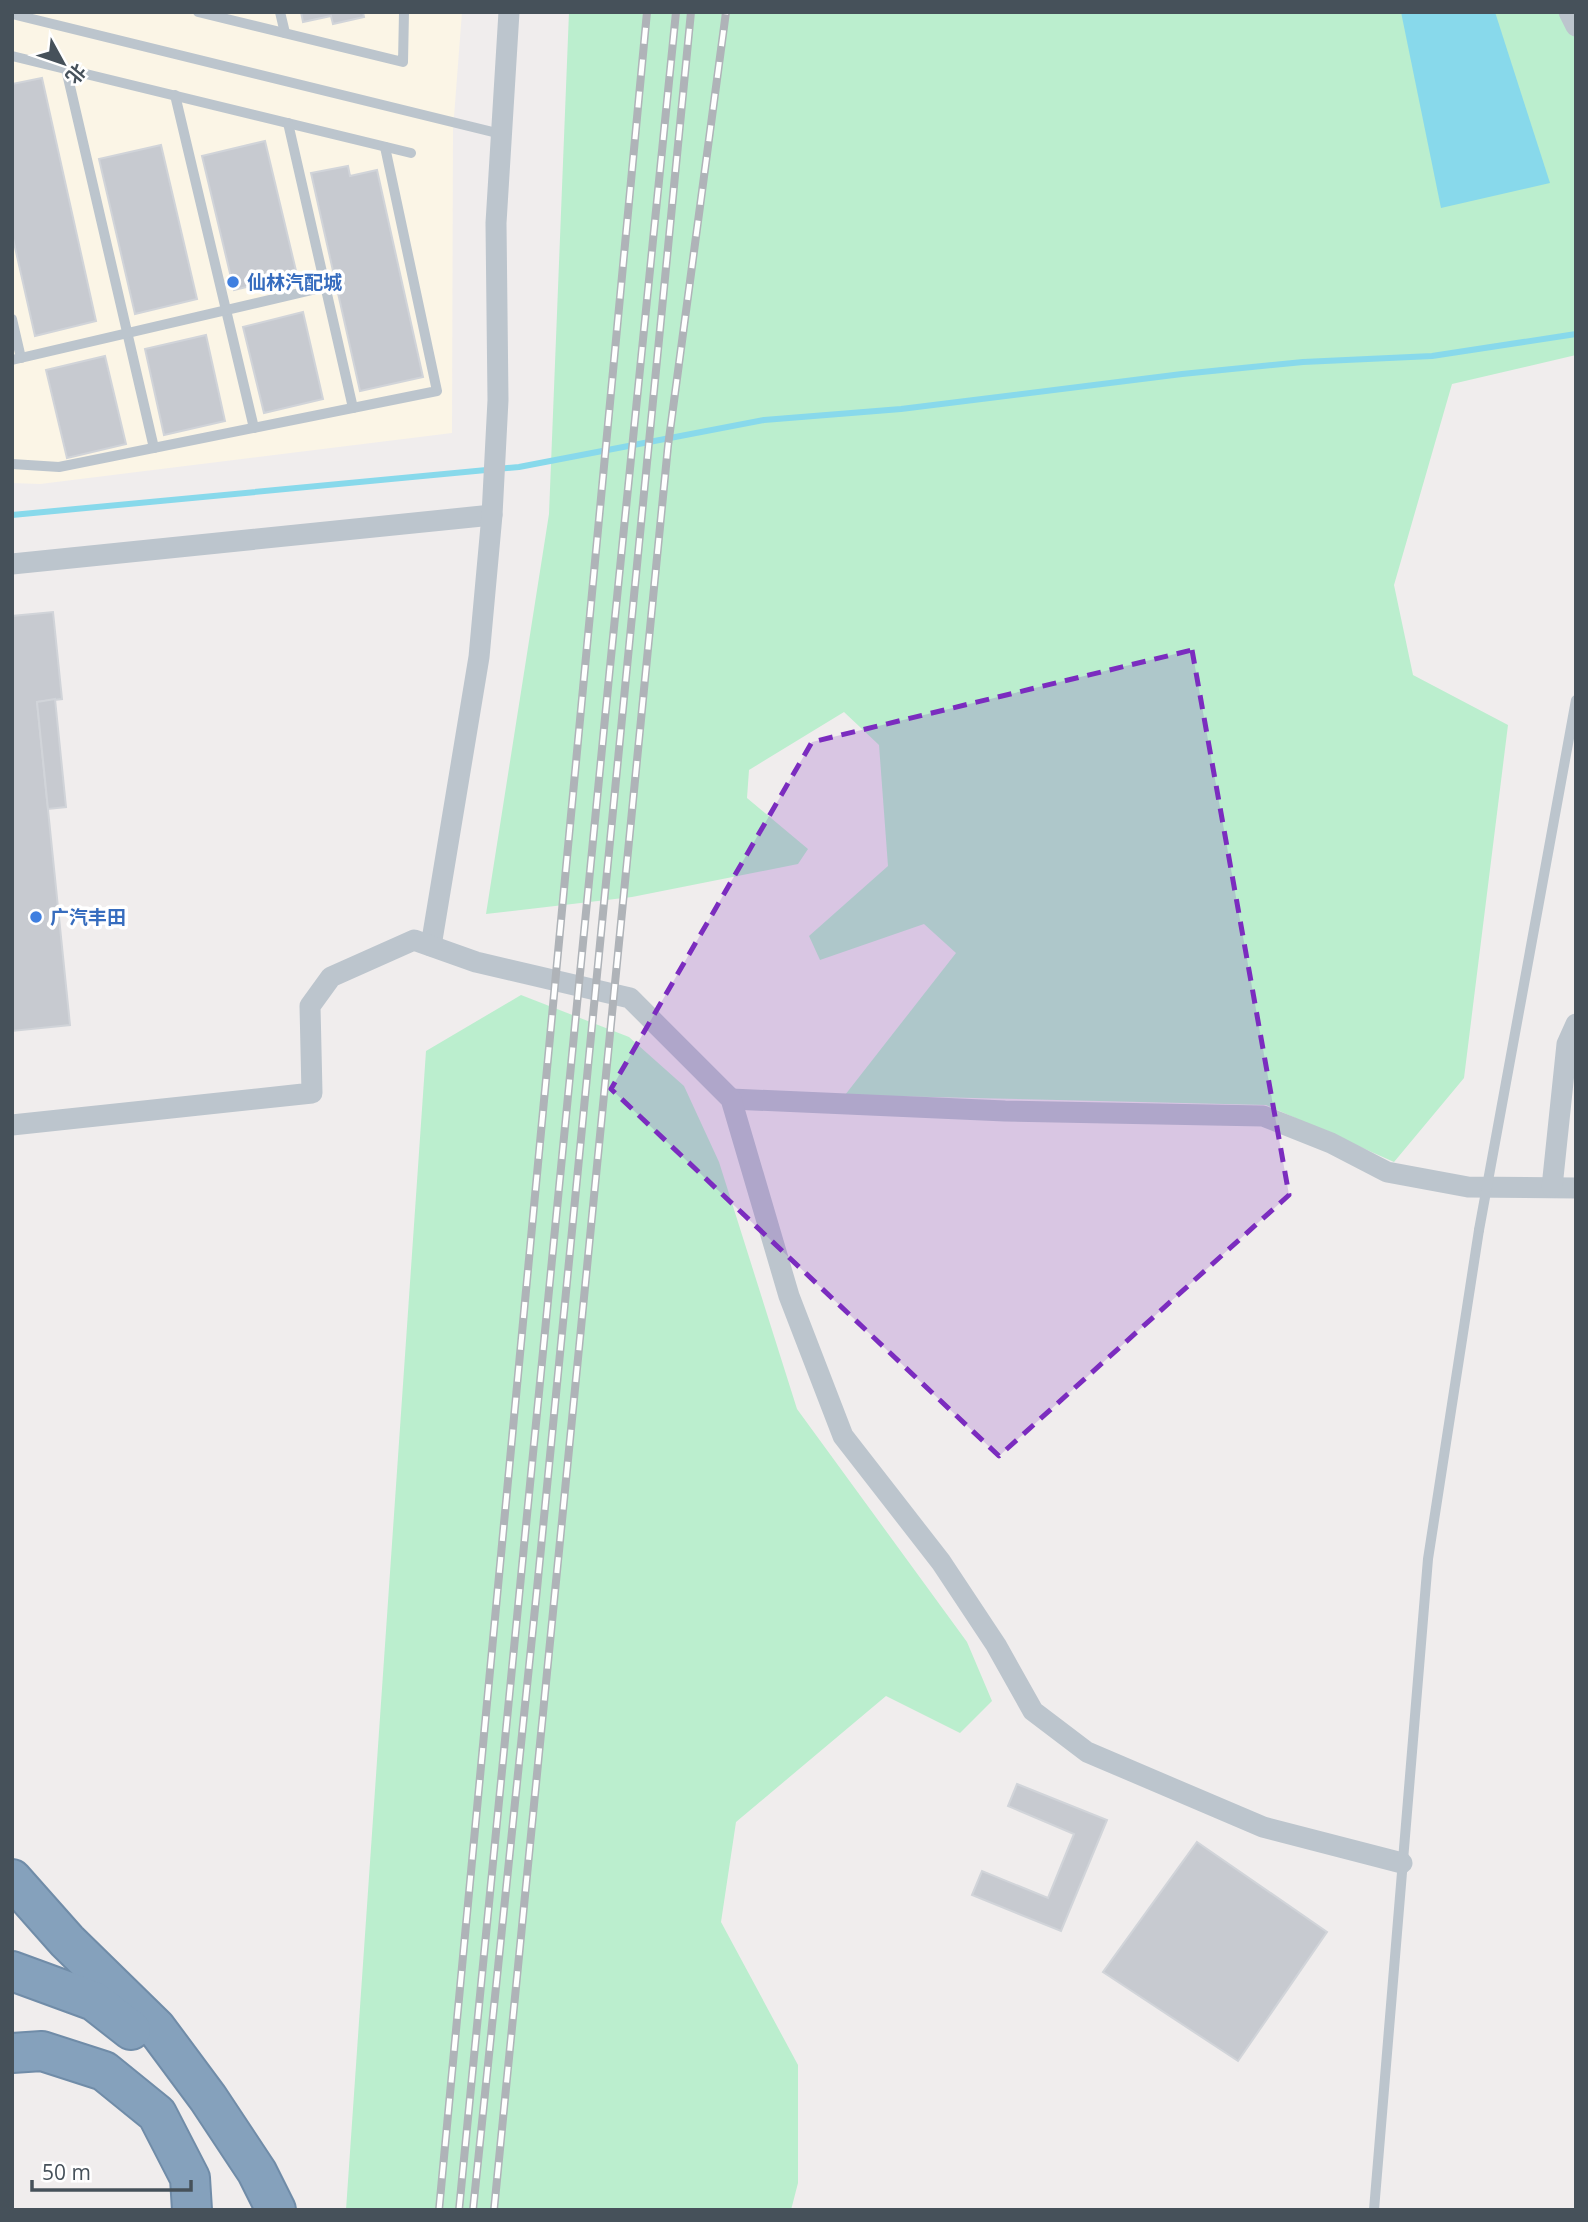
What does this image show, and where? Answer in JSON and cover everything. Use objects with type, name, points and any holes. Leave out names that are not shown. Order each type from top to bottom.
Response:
[{"type":"highway","points":[[12,1879],[67,1941],[156,2028],[208,2098],[257,2172],[276,2210]]},
{"type":"highway","points":[[12,1971],[94,2001],[152,2046],[208,2098]]},
{"type":"highway","points":[[12,2053],[43,2051],[104,2071],[157,2114],[190,2178],[192,2210]]},
{"type":"street","points":[[431,946],[479,657],[492,515],[498,400],[496,223],[509,12]]},
{"type":"street","points":[[1569,12],[1576,26]]},
{"type":"street","points":[[12,564],[492,515]]},
{"type":"street","points":[[12,1125],[312,1093],[310,1006],[331,976],[414,940],[475,962],[630,998],[731,1099],[789,1296],[844,1436],[941,1562],[996,1645],[1033,1711],[1087,1752],[1263,1827],[1402,1863]]},
{"type":"street","points":[[1552,1186],[1567,1044],[1576,1024]]},
{"type":"street","points":[[731,1099],[1005,1111],[1264,1116],[1331,1143],[1387,1172],[1468,1187],[1576,1188]]},
{"type":"lane","points":[[198,12],[404,62],[404,12]]},
{"type":"lane","points":[[280,12],[285,33]]},
{"type":"lane","points":[[12,14],[501,134]]},
{"type":"lane","points":[[12,56],[411,153]]},
{"type":"lane","points":[[66,69],[154,448]]},
{"type":"lane","points":[[175,95],[254,428]]},
{"type":"lane","points":[[288,123],[353,408]]},
{"type":"lane","points":[[12,464],[59,467],[437,391],[385,147]]},
{"type":"lane","points":[[12,319],[17,359],[325,287]]},
{"type":"lane","points":[[1374,2210],[1428,1559],[1479,1230],[1576,700]]},
{"type":"highlighted area","points":[[1192,650],[1289,1195],[999,1456],[611,1089],[812,742]]},
{"type":"shaded area","name":"仙林汽配城","points":[[12,12],[462,12],[453,130],[452,433],[40,484],[12,483]]},
{"type":"green space","points":[[569,12],[1576,12],[1576,355],[1452,384],[1394,585],[1413,675],[1508,725],[1464,1078],[1394,1162],[1266,1105],[845,1095],[956,953],[924,924],[820,960],[809,936],[888,866],[879,745],[844,712],[749,770],[747,798],[808,849],[798,864],[632,897],[486,914],[549,514]]},
{"type":"green space","points":[[521,995],[629,1037],[684,1086],[719,1162],[797,1409],[967,1642],[992,1701],[960,1733],[886,1696],[736,1822],[721,1922],[798,2065],[798,2183],[791,2210],[346,2210],[426,1051]]},
{"type":"water","points":[[1401,12],[1495,12],[1550,183],[1441,208]]},
{"type":"building","points":[[301,12],[363,12],[364,17],[333,24],[331,16],[303,22]]},
{"type":"building","points":[[42,78],[96,321],[35,336],[12,234],[12,84]]},
{"type":"building","points":[[265,141],[297,275],[234,290],[202,156]]},
{"type":"building","points":[[161,145],[197,299],[135,314],[99,159]]},
{"type":"building","points":[[348,166],[350,176],[377,170],[423,377],[360,391],[311,173]]},
{"type":"building","points":[[303,312],[323,399],[264,413],[243,327]]},
{"type":"building","points":[[206,335],[225,421],[164,435],[145,349]]},
{"type":"building","points":[[105,356],[126,444],[67,458],[46,370]]},
{"type":"building","name":"广汽丰田","points":[[53,612],[62,699],[37,702],[70,1025],[12,1031],[12,616]]},
{"type":"building","points":[[55,699],[66,807],[48,809],[37,702]]},
{"type":"building","points":[[1017,1784],[1107,1820],[1061,1931],[972,1895],[982,1871],[1048,1898],[1074,1834],[1008,1806]]},
{"type":"building","points":[[1197,1842],[1327,1932],[1238,2061],[1103,1972]]},
{"type":"waterway","points":[[12,515],[519,467],[764,420],[901,409],[1182,374],[1303,362],[1432,356],[1576,334]]},
{"type":"railway","points":[[439,2210],[647,12]]},
{"type":"railway","points":[[459,2210],[676,12]]},
{"type":"railway","points":[[473,2210],[537,1589],[691,12]]},
{"type":"railway","points":[[494,2210],[668,446],[726,12]]},
{"type":"place","name":"仙林汽配城","points":[[233,282]]},
{"type":"place","name":"广汽丰田","points":[[36,917]]}]
